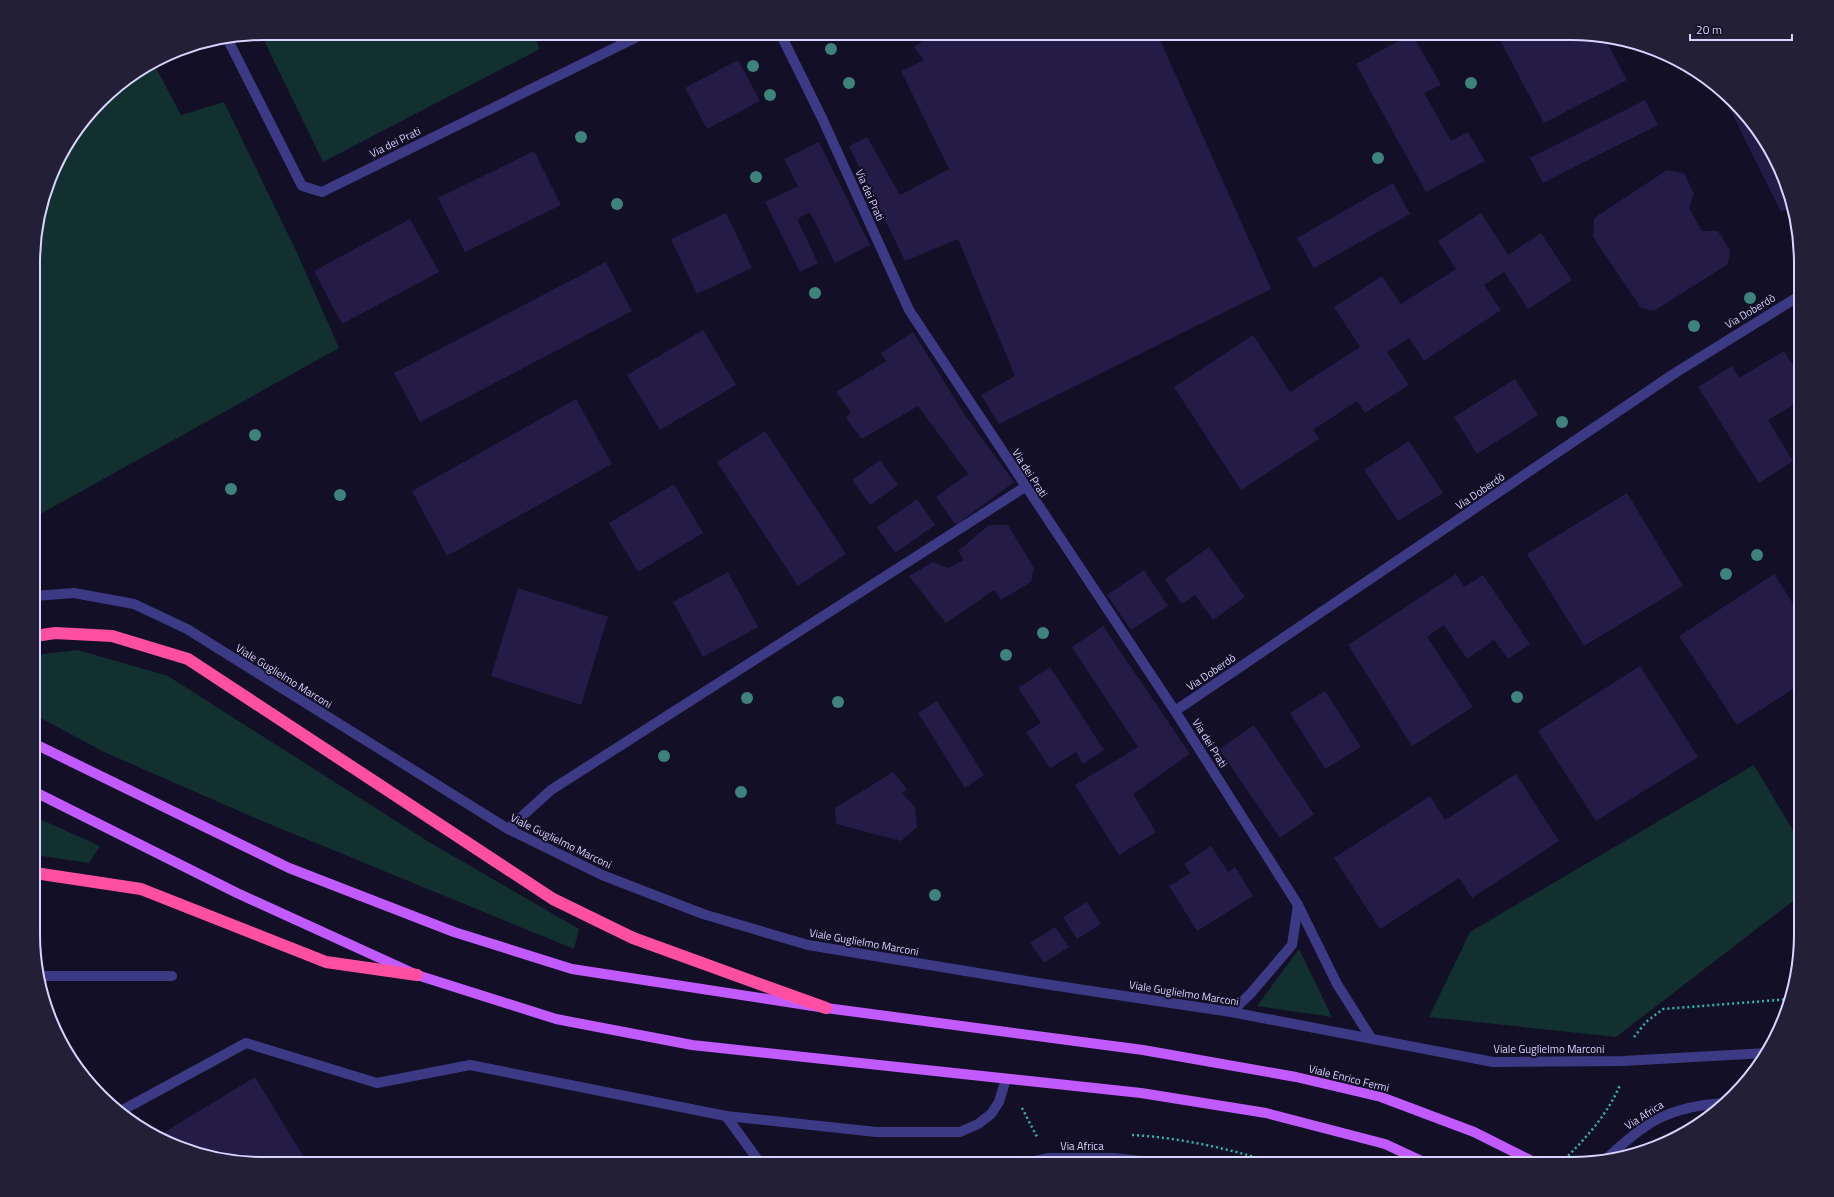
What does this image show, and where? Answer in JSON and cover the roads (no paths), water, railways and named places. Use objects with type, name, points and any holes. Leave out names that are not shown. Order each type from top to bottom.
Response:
[{"type":"highway","points":[[40,635],[55,633],[112,636],[188,659],[552,899],[634,938],[826,1008]]},
{"type":"highway","points":[[40,874],[141,889],[326,962],[417,975]]},
{"type":"main road","points":[[40,746],[289,868],[454,932],[572,969],[826,1008]]},
{"type":"main road","points":[[40,794],[237,893],[417,975],[556,1019],[692,1045],[1141,1093],[1266,1113],[1385,1144],[1413,1157]]},
{"type":"main road","name":"Viale Enrico Fermi","points":[[826,1008],[1143,1050],[1296,1077],[1381,1097],[1474,1132],[1524,1157]]},
{"type":"street","name":"Via dei Prati","points":[[229,43],[302,186],[322,192],[631,40]]},
{"type":"street","name":"Via dei Prati","points":[[783,40],[822,118],[909,310],[1175,711],[1298,906],[1338,984],[1371,1038]]},
{"type":"street","name":"Via Doberdò","points":[[1175,711],[1707,352],[1794,299]]},
{"type":"street","points":[[508,829],[551,790],[1025,487]]},
{"type":"street","name":"Viale Guglielmo Marconi","points":[[40,596],[74,593],[134,604],[187,629],[508,829],[602,875],[703,914],[808,945],[1051,985],[1231,1012],[1493,1062],[1623,1061],[1759,1053]]},
{"type":"street","points":[[1231,1012],[1251,993],[1292,945],[1298,906]]},
{"type":"street","points":[[44,976],[172,976]]},
{"type":"street","points":[[125,1109],[246,1044],[377,1083],[470,1065],[726,1116],[876,1132],[960,1132],[978,1124],[991,1114],[999,1102],[1006,1079]]},
{"type":"street","name":"Via Africa","points":[[1613,1153],[1636,1133],[1671,1112],[1701,1104],[1716,1103]]},
{"type":"street","points":[[726,1116],[755,1157]]}]
